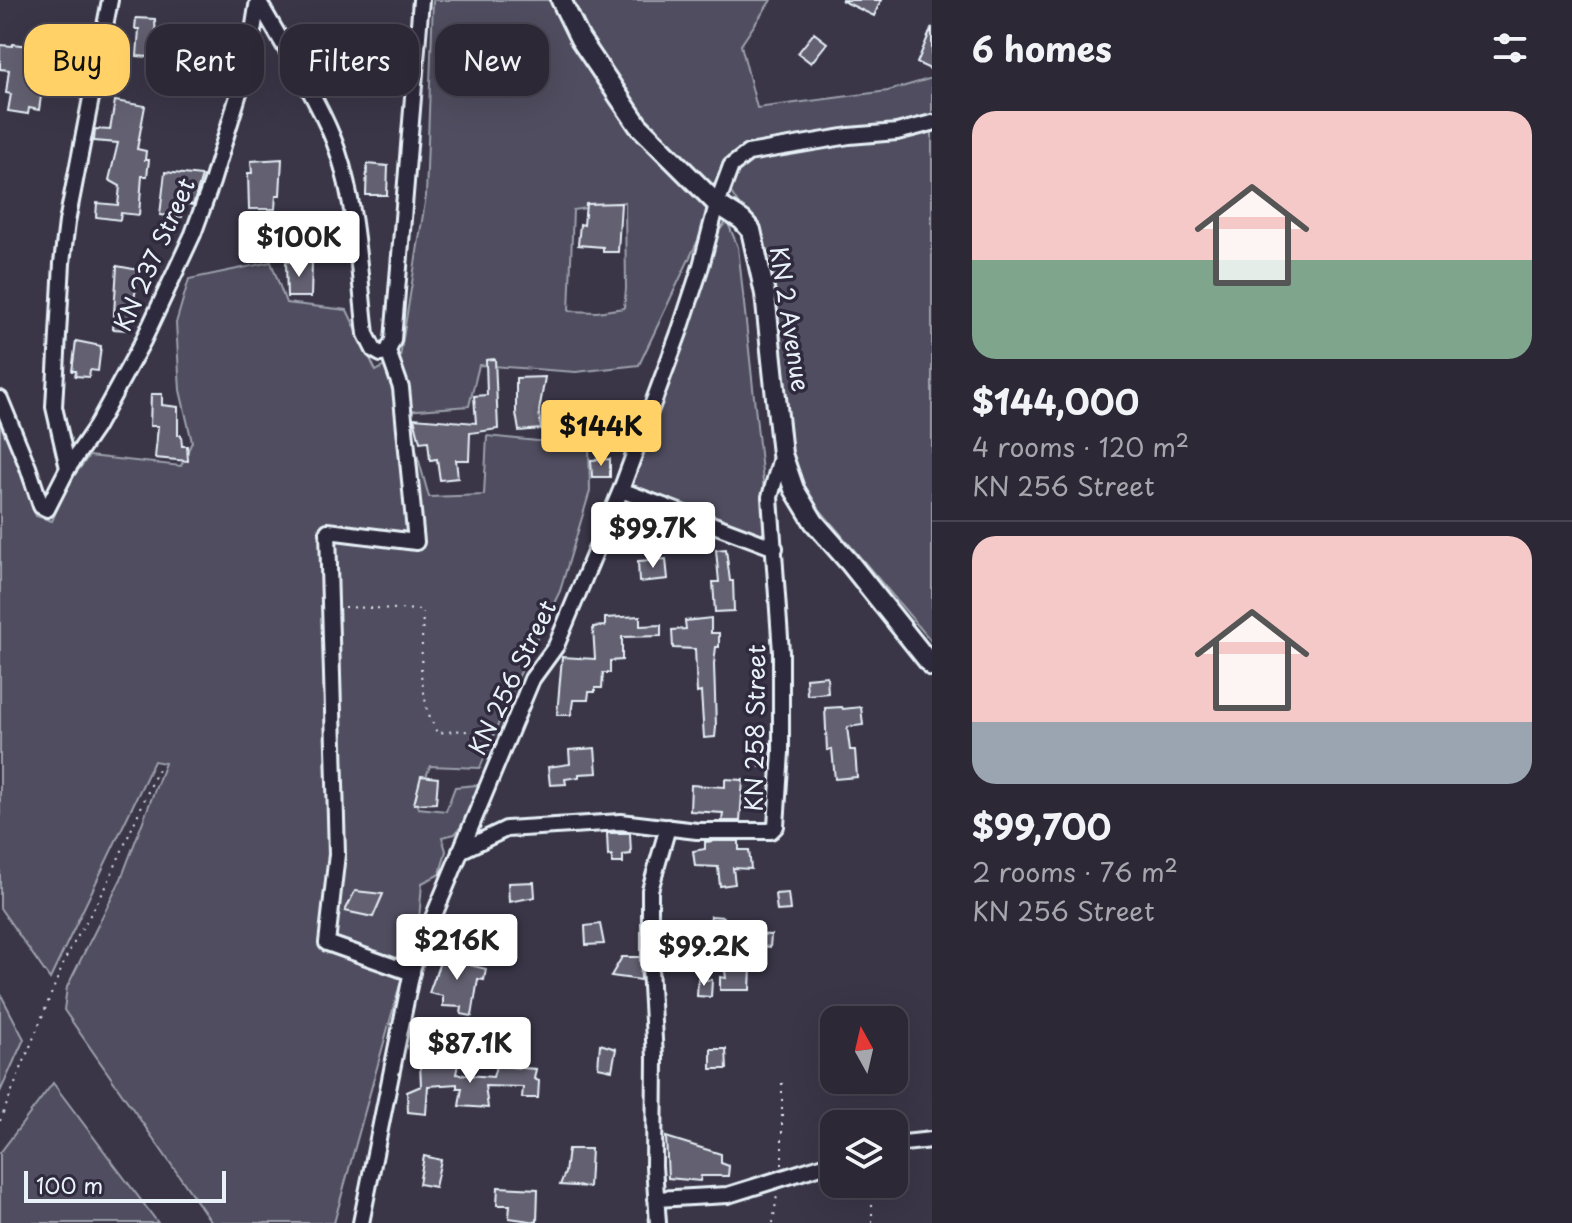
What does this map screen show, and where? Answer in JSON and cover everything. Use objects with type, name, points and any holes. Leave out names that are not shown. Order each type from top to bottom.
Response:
[{"type":"main road","name":"KN 2 Avenue","points":[[561,0],[580,39],[638,125],[717,204],[742,220],[751,230],[773,354],[782,454],[794,489],[814,522],[932,666]]},
{"type":"street","points":[[68,468],[54,407],[62,263],[110,0]]},
{"type":"street","points":[[258,0],[338,151],[348,192],[366,334],[374,350],[381,354],[388,351],[393,340],[421,0]]},
{"type":"street","name":"KN 237 Street","points":[[0,399],[41,506],[47,509],[143,341],[193,234],[248,63],[258,0]]},
{"type":"street","name":"KN 256 Street","points":[[361,1223],[412,973],[532,679],[556,646],[621,490],[680,330],[731,166],[748,153],[849,136],[897,132],[932,123]]},
{"type":"street","points":[[388,351],[401,388],[416,542],[328,531],[337,854],[327,943],[412,973]]},
{"type":"street","name":"KN 258 Street","points":[[460,851],[506,829],[621,822],[697,831],[771,831],[776,826],[781,697],[770,497],[782,454]]},
{"type":"street","points":[[621,490],[775,548]]},
{"type":"street","points":[[658,1223],[654,1166],[655,1058],[650,890],[668,827]]},
{"type":"street","points":[[908,1143],[932,1140]]},
{"type":"street","points":[[656,1199],[728,1195],[820,1166]]},
{"type":"path","points":[[332,606],[423,610],[421,675],[427,710],[437,733],[464,730],[480,740],[506,741]]},
{"type":"path","points":[[0,1121],[67,955],[105,889],[158,769]]},
{"type":"path","points":[[773,1223],[772,1212],[781,1178],[782,1082]]},
{"type":"path","points":[[872,1198],[872,1223]]},
{"type":"shaded area","points":[[433,0],[771,0],[741,45],[757,108],[888,91],[932,78],[932,642],[805,492],[793,458],[772,258],[725,183],[639,365],[576,372],[479,365],[469,406],[405,411],[429,497],[484,495],[487,436],[589,446],[590,491],[560,591],[515,684],[480,768],[430,766],[419,796],[418,808],[446,811],[455,787],[478,785],[464,823],[455,834],[442,837],[446,851],[440,874],[422,883],[418,933],[399,988],[334,1223],[212,1223],[64,1010],[67,987],[121,879],[165,763],[154,761],[50,979],[0,908],[0,418],[36,516],[52,521],[68,484],[89,456],[181,466],[192,442],[180,390],[176,323],[189,279],[271,262],[286,303],[347,310],[376,371],[400,357],[426,196]],"holes":[[[625,202],[624,308],[597,312],[569,311],[573,210]]]},
{"type":"shaded area","points":[[727,221],[738,247],[769,538],[628,489],[717,233]]},
{"type":"shaded area","points":[[0,993],[24,1039],[0,1092]]},
{"type":"shaded area","points":[[53,1083],[158,1223],[0,1223],[0,1153]]},
{"type":"building","points":[[841,0],[881,0],[874,16]]},
{"type":"building","points":[[136,18],[155,19],[155,24],[146,24],[146,57],[137,56],[139,29],[135,29]]},
{"type":"building","points":[[932,27],[932,70],[917,63]]},
{"type":"building","points":[[814,33],[827,43],[811,63],[798,53]]},
{"type":"building","points":[[0,45],[24,45],[24,96],[41,96],[39,110],[29,108],[28,114],[8,111],[11,94],[6,93],[9,70],[0,69]]},
{"type":"building","points":[[115,101],[145,106],[137,149],[146,151],[145,160],[149,160],[147,176],[142,176],[139,215],[121,213],[120,220],[96,217],[97,203],[118,205],[120,186],[109,180],[118,143],[94,141],[95,129],[110,130]]},
{"type":"building","points":[[282,159],[280,195],[276,195],[275,209],[249,209],[248,173],[252,173],[251,161]]},
{"type":"building","points":[[367,164],[388,166],[387,195],[366,195]]},
{"type":"building","points":[[165,172],[202,176],[193,205],[183,203],[182,217],[160,215]]},
{"type":"building","points":[[621,203],[618,252],[603,252],[603,247],[578,245],[586,204]]},
{"type":"building","points":[[286,262],[312,263],[311,297],[287,297]]},
{"type":"building","points":[[117,266],[139,270],[129,330],[113,329]]},
{"type":"building","points":[[76,341],[101,346],[98,371],[90,370],[89,377],[75,376],[76,371],[72,371]]},
{"type":"building","points":[[495,359],[498,429],[470,433],[469,460],[456,460],[458,478],[440,480],[437,459],[430,460],[428,441],[420,442],[414,418],[476,423],[474,396],[487,395],[486,360]]},
{"type":"building","points":[[545,377],[539,411],[541,429],[519,431],[516,378]]},
{"type":"building","points":[[151,394],[162,394],[162,405],[178,407],[178,435],[181,435],[182,446],[187,446],[188,461],[155,458],[158,426],[150,426]]},
{"type":"building","points":[[613,408],[629,408],[629,425],[613,425]]},
{"type":"building","points":[[610,459],[610,477],[592,477],[591,460]]},
{"type":"building","points":[[726,549],[730,581],[733,581],[734,611],[715,612],[713,582],[719,582],[716,550]]},
{"type":"building","points":[[666,559],[668,579],[639,582],[638,561]]},
{"type":"building","points":[[640,616],[640,626],[661,625],[661,636],[622,637],[622,660],[610,661],[610,673],[603,673],[602,688],[589,692],[588,700],[573,700],[571,715],[557,715],[562,657],[595,659],[593,627],[605,626],[605,618]]},
{"type":"building","points":[[711,618],[711,633],[719,633],[714,664],[716,727],[715,737],[704,738],[701,692],[697,693],[695,649],[673,648],[672,630],[686,629],[685,621]]},
{"type":"building","points":[[827,676],[828,693],[807,695],[806,678]]},
{"type":"building","points":[[861,707],[863,725],[847,727],[850,750],[855,750],[857,777],[835,779],[832,749],[827,750],[825,708]]},
{"type":"building","points":[[759,743],[771,743],[770,766],[760,767]]},
{"type":"building","points":[[595,748],[597,773],[579,774],[579,777],[565,779],[566,784],[550,785],[548,767],[570,764],[569,750]]},
{"type":"building","points":[[421,776],[438,778],[436,803],[414,804]]},
{"type":"building","points":[[725,779],[743,780],[740,821],[722,821],[723,813],[690,811],[691,785],[725,787]]},
{"type":"building","points":[[607,833],[630,833],[631,854],[623,855],[623,863],[612,863],[612,855],[608,856]]},
{"type":"building","points":[[739,841],[739,850],[749,850],[751,869],[733,868],[735,884],[720,886],[718,867],[695,866],[693,851],[705,849],[705,842]]},
{"type":"building","points":[[534,882],[535,897],[509,902],[508,883]]},
{"type":"building","points":[[355,891],[383,894],[373,917],[345,911]]},
{"type":"building","points":[[788,893],[790,910],[777,911],[775,894]]},
{"type":"building","points":[[711,916],[723,917],[719,943],[695,940],[694,963],[680,963],[684,923],[709,926]]},
{"type":"building","points":[[600,924],[604,944],[586,945],[585,926]]},
{"type":"building","points":[[771,935],[770,947],[752,945],[750,990],[720,990],[720,977],[726,978],[722,948],[724,937]]},
{"type":"building","points":[[446,945],[457,949],[454,961],[486,969],[484,980],[478,979],[472,1016],[461,1014],[462,1007],[443,1006],[443,996],[429,993]]},
{"type":"building","points":[[622,957],[640,957],[641,980],[611,976]]},
{"type":"building","points":[[698,979],[712,980],[711,997],[697,996]]},
{"type":"building","points":[[600,1044],[616,1049],[612,1070],[598,1067]]},
{"type":"building","points":[[711,1049],[726,1049],[727,1069],[711,1069]]},
{"type":"building","points":[[420,1063],[458,1064],[456,1074],[493,1077],[496,1066],[536,1069],[534,1079],[539,1081],[538,1098],[522,1098],[523,1087],[485,1086],[488,1108],[459,1106],[462,1088],[457,1088],[457,1084],[428,1086],[426,1114],[408,1112],[407,1092],[421,1086]]},
{"type":"building","points":[[666,1137],[721,1154],[721,1163],[729,1166],[728,1176],[701,1176],[700,1181],[668,1178]]},
{"type":"building","points":[[568,1149],[591,1149],[589,1187],[560,1185]]},
{"type":"building","points":[[424,1156],[441,1160],[435,1187],[419,1184]]},
{"type":"building","points":[[498,1187],[538,1189],[537,1222],[509,1218],[510,1205],[497,1205]]}]
